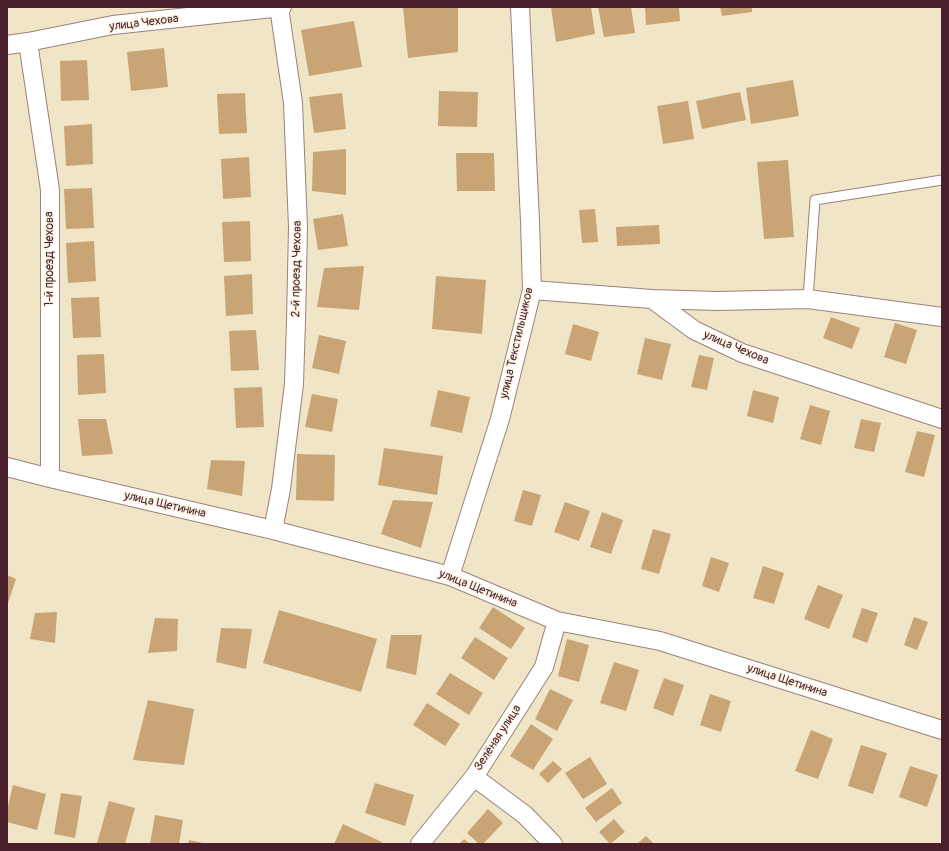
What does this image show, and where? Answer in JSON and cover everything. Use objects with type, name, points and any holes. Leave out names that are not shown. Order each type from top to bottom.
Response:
[{"type":"street","name":"улица Чехова","points":[[7,45],[113,26],[280,7]]},
{"type":"street","name":"2-й проезд Чехова","points":[[273,530],[281,489],[294,384],[298,227],[293,102],[280,7]]},
{"type":"street","name":"улица Текстильщиков","points":[[450,576],[500,419],[532,290],[520,7]]},
{"type":"street","name":"1-й проезд Чехова","points":[[28,42],[50,190],[50,478]]},
{"type":"street","points":[[532,290],[652,299],[717,301],[808,299],[942,317]]},
{"type":"street","name":"улица Чехова","points":[[652,299],[694,330],[742,353],[942,419]]},
{"type":"street","name":"улица Щетинина","points":[[7,467],[273,530],[450,576],[557,621],[660,641],[942,730]]},
{"type":"street","name":"Зелёная улица","points":[[420,844],[474,777],[544,666],[557,621]]},
{"type":"street","points":[[474,777],[525,815],[553,844]]},
{"type":"lane","points":[[808,299],[815,200],[942,180]]},
{"type":"building","points":[[403,7],[458,7],[458,52],[408,58]]},
{"type":"building","points":[[551,7],[591,7],[595,34],[556,42]]},
{"type":"building","points":[[598,7],[631,7],[635,33],[604,37]]},
{"type":"building","points":[[645,7],[679,7],[680,21],[646,25]]},
{"type":"building","points":[[720,7],[752,7],[752,12],[722,16]]},
{"type":"building","points":[[354,21],[362,67],[309,76],[301,30]]},
{"type":"building","points":[[164,48],[168,87],[131,91],[127,52]]},
{"type":"building","points":[[87,60],[89,100],[61,101],[60,61]]},
{"type":"building","points":[[793,80],[799,116],[751,124],[746,88]]},
{"type":"building","points":[[439,91],[478,92],[477,127],[438,126]]},
{"type":"building","points":[[740,92],[746,120],[702,129],[696,101]]},
{"type":"building","points":[[245,93],[247,133],[219,134],[217,94]]},
{"type":"building","points":[[342,93],[346,129],[314,133],[309,97]]},
{"type":"building","points":[[688,101],[694,139],[663,144],[657,106]]},
{"type":"building","points":[[92,124],[93,164],[66,166],[64,126]]},
{"type":"building","points":[[346,149],[346,195],[312,191],[313,152]]},
{"type":"building","points":[[456,153],[494,153],[495,191],[457,191]]},
{"type":"building","points":[[249,157],[251,197],[223,199],[221,159]]},
{"type":"building","points":[[788,160],[794,237],[764,239],[757,162]]},
{"type":"building","points":[[92,188],[94,228],[66,229],[64,189]]},
{"type":"building","points":[[595,209],[598,242],[582,243],[579,210]]},
{"type":"building","points":[[343,214],[348,246],[318,250],[313,219]]},
{"type":"building","points":[[250,221],[251,261],[224,262],[222,222]]},
{"type":"building","points":[[659,225],[660,244],[617,246],[616,227]]},
{"type":"building","points":[[94,241],[96,281],[68,283],[66,243]]},
{"type":"building","points":[[364,266],[359,310],[317,307],[324,268]]},
{"type":"building","points":[[252,274],[253,314],[226,316],[224,276]]},
{"type":"building","points":[[436,276],[486,280],[482,334],[432,329]]},
{"type":"building","points":[[99,297],[101,337],[73,338],[71,298]]},
{"type":"building","points":[[831,317],[860,328],[852,349],[823,338]]},
{"type":"building","points":[[895,323],[917,330],[906,364],[884,357]]},
{"type":"building","points":[[573,324],[599,332],[591,361],[565,354]]},
{"type":"building","points":[[256,330],[259,370],[231,371],[229,331]]},
{"type":"building","points":[[319,335],[346,341],[339,374],[312,368]]},
{"type":"building","points":[[645,338],[671,344],[662,380],[637,374]]},
{"type":"building","points":[[104,354],[106,393],[78,395],[77,355]]},
{"type":"building","points":[[699,355],[714,358],[707,390],[691,387]]},
{"type":"building","points":[[262,387],[264,427],[236,428],[234,388]]},
{"type":"building","points":[[438,390],[470,397],[462,433],[430,426]]},
{"type":"building","points":[[753,390],[779,397],[773,423],[747,416]]},
{"type":"building","points":[[312,394],[338,399],[332,432],[305,427]]},
{"type":"building","points":[[810,405],[830,411],[821,445],[800,439]]},
{"type":"building","points":[[78,419],[106,419],[113,454],[82,456]]},
{"type":"building","points":[[861,419],[881,423],[874,452],[854,448]]},
{"type":"building","points":[[917,431],[935,435],[924,477],[905,472]]},
{"type":"building","points":[[384,448],[443,456],[437,495],[378,485]]},
{"type":"building","points":[[297,454],[335,455],[334,501],[296,500]]},
{"type":"building","points":[[211,460],[245,461],[242,496],[207,489]]},
{"type":"building","points":[[523,490],[541,495],[532,526],[514,521]]},
{"type":"building","points":[[393,500],[433,502],[421,548],[381,534]]},
{"type":"building","points":[[565,502],[590,511],[579,541],[554,532]]},
{"type":"building","points":[[602,512],[623,520],[611,554],[590,547]]},
{"type":"building","points":[[653,529],[671,534],[659,574],[641,569]]},
{"type":"building","points":[[711,557],[729,563],[719,592],[702,586]]},
{"type":"building","points":[[763,566],[784,573],[774,604],[753,598]]},
{"type":"building","points":[[7,575],[16,579],[7,606]]},
{"type":"building","points":[[818,585],[843,595],[829,629],[804,619]]},
{"type":"building","points":[[493,607],[525,628],[511,649],[479,628]]},
{"type":"building","points":[[862,608],[878,613],[867,643],[852,637]]},
{"type":"building","points":[[279,610],[377,639],[361,692],[263,663]]},
{"type":"building","points":[[57,612],[55,643],[30,639],[35,613]]},
{"type":"building","points":[[914,617],[928,622],[917,650],[904,645]]},
{"type":"building","points":[[155,618],[178,619],[177,651],[148,653]]},
{"type":"building","points":[[221,628],[252,629],[246,669],[216,662]]},
{"type":"building","points":[[391,635],[422,635],[416,675],[386,668]]},
{"type":"building","points":[[475,637],[508,658],[494,680],[461,658]]},
{"type":"building","points":[[567,639],[589,645],[579,682],[558,676]]},
{"type":"building","points":[[614,662],[639,670],[626,711],[600,703]]},
{"type":"building","points":[[450,673],[483,693],[469,715],[436,694]]},
{"type":"building","points":[[664,678],[684,685],[673,716],[653,708]]},
{"type":"building","points":[[550,689],[573,700],[557,731],[535,719]]},
{"type":"building","points":[[710,694],[731,701],[721,732],[700,725]]},
{"type":"building","points":[[148,700],[194,709],[184,765],[133,760]]},
{"type":"building","points":[[427,703],[460,724],[445,746],[413,725]]},
{"type":"building","points":[[531,724],[553,739],[533,770],[510,756]]},
{"type":"building","points":[[811,730],[833,739],[818,779],[795,771]]},
{"type":"building","points":[[861,745],[887,753],[873,794],[848,786]]},
{"type":"building","points":[[590,757],[607,784],[583,799],[565,773]]},
{"type":"building","points":[[553,761],[562,769],[548,783],[539,774]]},
{"type":"building","points":[[910,766],[938,775],[927,807],[899,797]]},
{"type":"building","points":[[375,783],[414,795],[405,826],[365,813]]},
{"type":"building","points":[[13,785],[46,794],[37,830],[7,822],[7,810]]},
{"type":"building","points":[[612,788],[622,803],[596,822],[585,808]]},
{"type":"building","points":[[61,793],[82,796],[75,838],[54,834]]},
{"type":"building","points":[[109,801],[135,808],[125,844],[97,843]]},
{"type":"building","points":[[488,809],[503,823],[483,844],[479,844],[467,833]]},
{"type":"building","points":[[155,815],[183,820],[179,844],[150,844]]},
{"type":"building","points":[[614,819],[625,832],[610,844],[599,832]]},
{"type":"building","points":[[343,824],[382,842],[381,844],[334,844]]},
{"type":"building","points":[[646,836],[654,844],[637,844]]},
{"type":"building","points":[[464,839],[470,844],[459,844]]},
{"type":"building","points":[[189,840],[203,843],[203,844],[188,844]]}]
